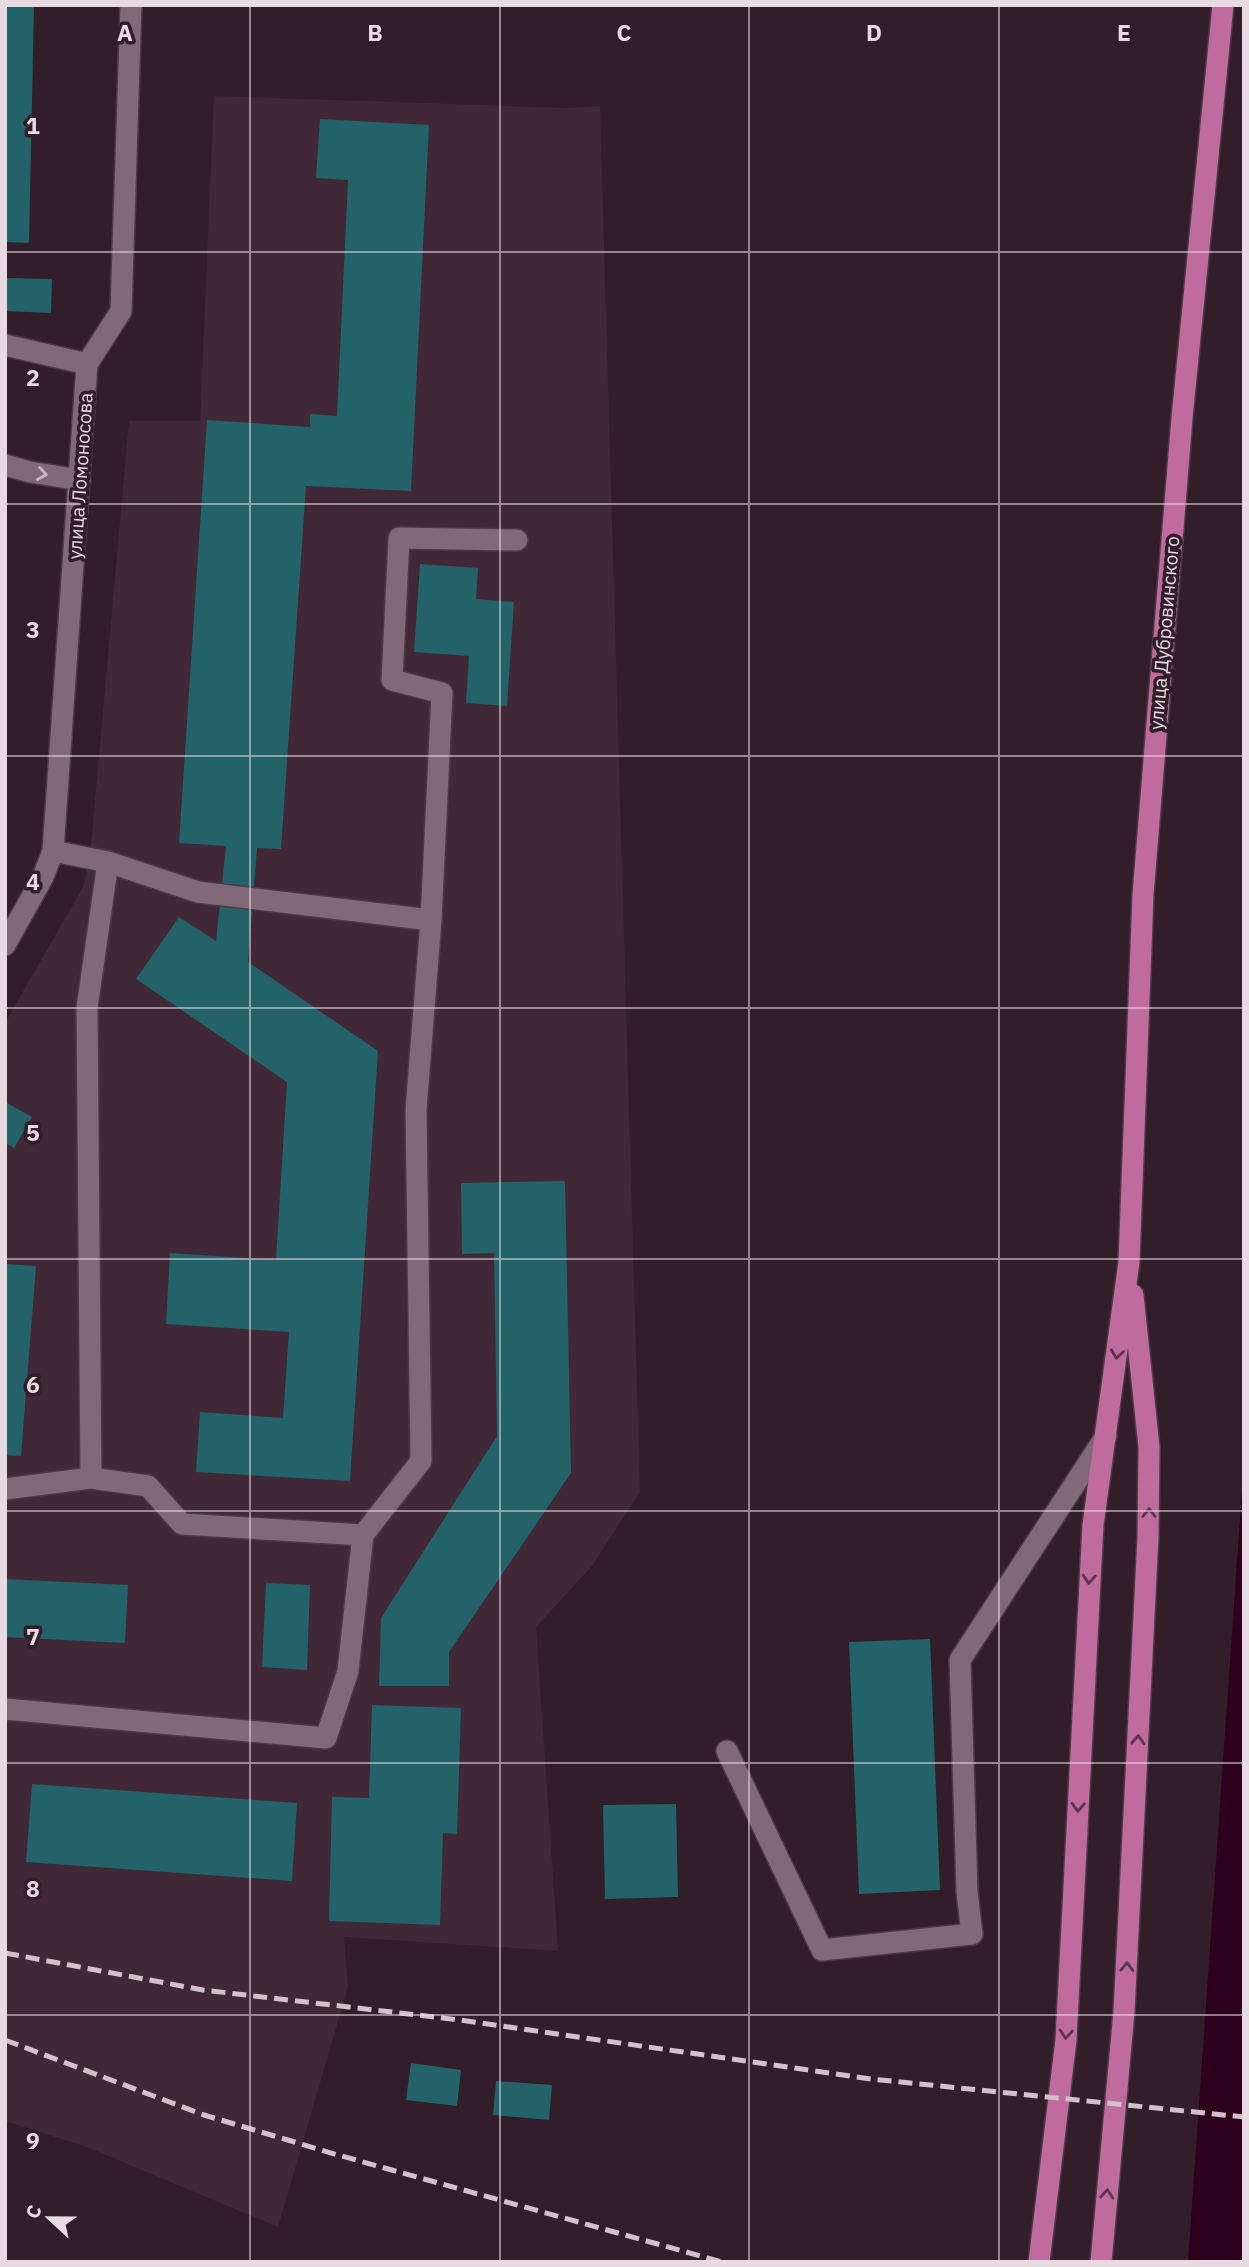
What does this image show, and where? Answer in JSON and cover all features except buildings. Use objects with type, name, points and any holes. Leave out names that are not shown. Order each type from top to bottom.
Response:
[{"type":"main road","name":"улица Дубровинского","points":[[1129,1262],[1143,895],[1182,418],[1223,5]]},
{"type":"main road","points":[[1039,2262],[1066,2040],[1093,1525],[1129,1262]]},
{"type":"main road","points":[[1101,2262],[1124,2012],[1149,1537],[1149,1447],[1129,1262]]},
{"type":"street","name":"улица Ломоносова","points":[[5,945],[43,877],[53,851],[87,364],[121,312],[131,5]]},
{"type":"street","points":[[5,345],[87,364]]},
{"type":"street","points":[[5,464],[30,472],[80,481]]},
{"type":"street","points":[[5,1709],[326,1738],[348,1671],[363,1535],[421,1461],[416,1110],[442,694],[392,680],[399,538],[517,540]]},
{"type":"street","points":[[53,851],[108,862],[198,892],[430,919]]},
{"type":"street","points":[[92,1478],[87,1009],[108,862]]},
{"type":"street","points":[[727,1751],[822,1950],[972,1934],[967,1892],[960,1660],[1106,1436]]},
{"type":"street","points":[[5,1489],[92,1478],[148,1486],[182,1524],[363,1535]]},
{"type":"shaded area","points":[[214,96],[567,108],[600,106],[640,1492],[592,1566],[536,1627],[558,1951],[344,1937],[348,1987],[278,2227],[87,2147],[5,2121],[5,1023],[83,887],[90,857],[129,421],[200,421]]},
{"type":"shaded area","points":[[1244,1462],[1244,2262],[1188,2262]]},
{"type":"railway","points":[[5,1953],[203,1990],[460,2020],[871,2079],[1244,2117]]},
{"type":"railway","points":[[5,2040],[204,2115],[722,2262]]}]
